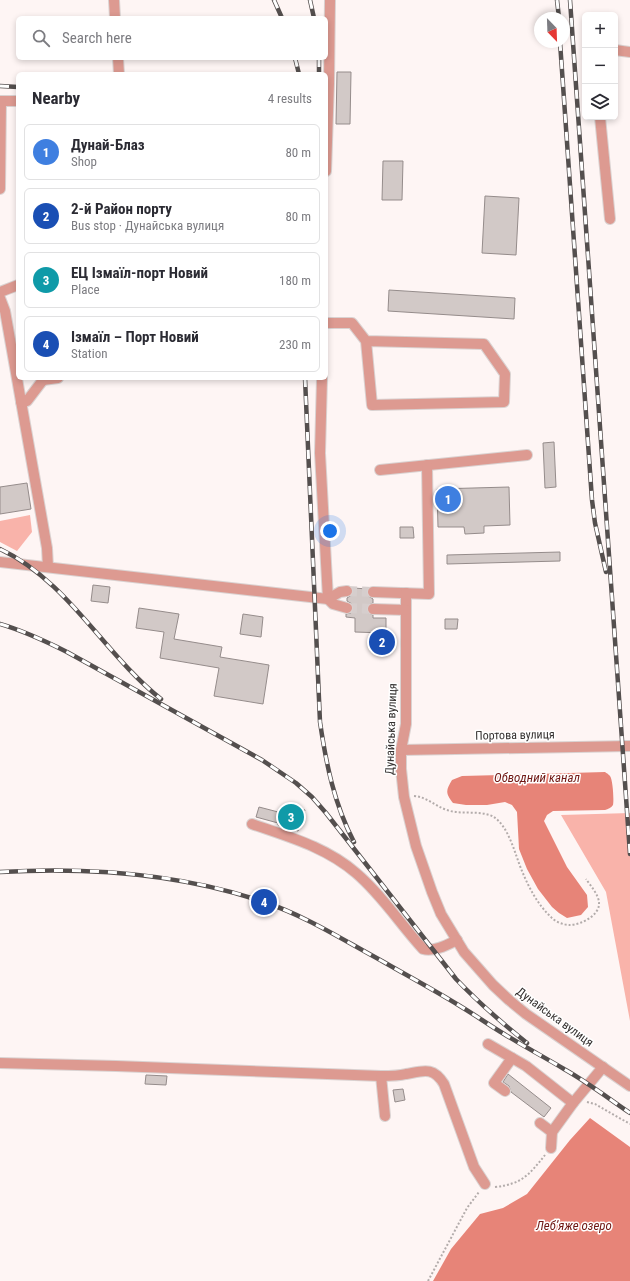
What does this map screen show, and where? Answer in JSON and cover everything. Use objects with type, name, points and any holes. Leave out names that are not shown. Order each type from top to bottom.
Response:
[{"type":"street","points":[[114,0],[115,16]]},
{"type":"street","points":[[328,112],[330,0]]},
{"type":"street","points":[[618,50],[630,52]]},
{"type":"street","points":[[118,60],[119,72]]},
{"type":"street","points":[[0,188],[0,101],[16,101]]},
{"type":"street","points":[[600,120],[610,219]]},
{"type":"street","points":[[0,292],[16,286]]},
{"type":"street","points":[[0,298],[5,311],[16,374]]},
{"type":"street","points":[[328,323],[352,323],[366,341],[372,405],[504,402],[505,374],[484,344],[366,341]]},
{"type":"street","points":[[17,380],[47,548],[48,567]]},
{"type":"street","points":[[21,402],[27,401],[42,380]]},
{"type":"street","points":[[322,380],[320,453],[328,599],[333,604],[347,608]]},
{"type":"street","points":[[380,470],[527,455]]},
{"type":"street","points":[[373,592],[429,594],[428,465]]},
{"type":"street","points":[[0,562],[328,599],[340,592],[347,591]]},
{"type":"street","name":"Дунайська вулиця","points":[[406,593],[406,724],[401,750],[401,769],[404,797],[423,869],[442,914],[457,940],[478,969],[509,1000],[526,1014],[630,1086]]},
{"type":"street","points":[[373,609],[406,610]]},
{"type":"street","name":"Портова вулиця","points":[[401,750],[630,746]]},
{"type":"street","points":[[252,824],[307,843],[339,860],[356,873],[378,895],[423,949],[428,950],[437,948],[457,940]]},
{"type":"street","points":[[488,1044],[526,1066],[574,1103]]},
{"type":"street","points":[[505,1091],[494,1083],[512,1058]]},
{"type":"street","points":[[0,1063],[140,1066],[381,1076],[426,1071],[434,1073],[440,1078],[449,1097],[474,1167],[485,1184]]},
{"type":"street","points":[[551,1148],[552,1132],[603,1067]]},
{"type":"street","points":[[381,1076],[385,1116]]},
{"type":"street","points":[[540,1123],[552,1132]]},
{"type":"path","points":[[404,797],[425,798],[446,810],[480,813],[492,816],[500,822],[505,830],[521,871],[534,896],[552,919],[560,923],[570,925],[581,923],[598,910],[600,903],[586,879]]},
{"type":"path","points":[[574,1103],[584,1101],[595,1104],[630,1124]]},
{"type":"path","points":[[428,1281],[467,1208],[485,1184],[495,1187],[504,1186],[522,1179],[530,1173],[551,1148]]},
{"type":"shaded area","points":[[30,515],[32,532],[17,551],[0,542],[0,521]]},
{"type":"shaded area","points":[[630,813],[630,1021],[606,892],[561,815]]},
{"type":"water","name":"Обводний канал","points":[[605,772],[610,776],[612,782],[613,805],[611,807],[605,810],[553,811],[547,815],[544,821],[567,867],[587,895],[588,907],[581,915],[567,918],[552,907],[538,889],[527,869],[519,849],[517,812],[512,805],[505,802],[487,805],[466,805],[453,803],[447,792],[448,786],[452,780],[462,776]]},
{"type":"water","name":"Леб’яже озеро","points":[[590,1118],[630,1147],[630,1281],[433,1281],[451,1249],[480,1214],[503,1208],[527,1194],[570,1140]]},
{"type":"building","points":[[337,72],[351,72],[350,124],[336,124]]},
{"type":"building","points":[[383,161],[403,161],[402,200],[382,200]]},
{"type":"building","points":[[485,196],[519,198],[516,255],[482,253]]},
{"type":"building","points":[[389,290],[515,298],[514,319],[388,311]]},
{"type":"building","points":[[554,442],[556,487],[545,488],[543,443]]},
{"type":"building","points":[[27,483],[31,509],[0,514],[0,487]]},
{"type":"building","points":[[509,487],[510,525],[484,526],[484,533],[465,534],[464,527],[438,527],[437,489]]},
{"type":"building","points":[[400,527],[413,527],[414,538],[400,538]]},
{"type":"building","points":[[560,552],[560,561],[447,564],[447,555]]},
{"type":"building","points":[[93,585],[110,587],[108,603],[91,601]]},
{"type":"building","points":[[353,588],[368,589],[367,595],[373,599],[373,603],[367,606],[367,612],[373,615],[373,618],[386,618],[386,633],[355,632],[355,618],[346,617],[346,614],[351,613],[353,609],[352,604],[347,601],[347,598],[353,594]]},
{"type":"building","points":[[139,608],[179,614],[174,639],[222,647],[220,657],[269,665],[263,704],[214,696],[219,668],[160,658],[164,632],[136,628]]},
{"type":"building","points":[[243,614],[263,617],[261,637],[240,634]]},
{"type":"building","points":[[445,619],[458,619],[457,629],[445,629]]},
{"type":"building","points":[[285,804],[305,810],[298,831],[283,828],[284,826],[278,825],[278,823],[256,817],[259,807],[282,813]]},
{"type":"building","points":[[508,1074],[551,1108],[544,1117],[511,1092],[509,1086],[503,1082]]},
{"type":"building","points":[[146,1075],[167,1076],[166,1085],[145,1084]]},
{"type":"building","points":[[403,1089],[405,1100],[395,1102],[393,1090]]},
{"type":"tunnel","points":[[347,591],[373,592]]},
{"type":"tunnel","points":[[347,608],[373,609]]},
{"type":"railway","points":[[274,0],[281,16]]},
{"type":"railway","points":[[310,0],[314,16]]},
{"type":"railway","points":[[557,0],[558,12]]},
{"type":"railway","points":[[570,0],[630,854]]},
{"type":"railway","points":[[560,48],[592,500],[595,523],[606,572]]},
{"type":"railway","points":[[296,60],[298,72]]},
{"type":"railway","points":[[319,60],[319,72]]},
{"type":"railway","points":[[0,86],[16,87]]},
{"type":"railway","points":[[305,380],[320,722],[325,753],[336,798],[354,842]]},
{"type":"railway","points":[[0,549],[24,563],[46,580],[85,619],[121,661],[161,699]]},
{"type":"railway","points":[[0,624],[34,636],[67,652],[262,760],[296,783],[312,797],[326,813],[456,979],[490,1012],[527,1043]]},
{"type":"railway","points":[[0,872],[67,870],[134,874],[167,878],[232,892],[280,908],[324,929],[466,1009],[511,1038],[581,1079],[630,1113]]},
{"type":"place","name":"Дунай-Блаз","points":[[448,499]]},
{"type":"place","name":"2-й Район порту","points":[[382,642]]},
{"type":"place","name":"ЕЦ Ізмаїл-порт Новий","points":[[291,817]]},
{"type":"place","name":"Ізмаїл – Порт Новий","points":[[264,902]]}]
